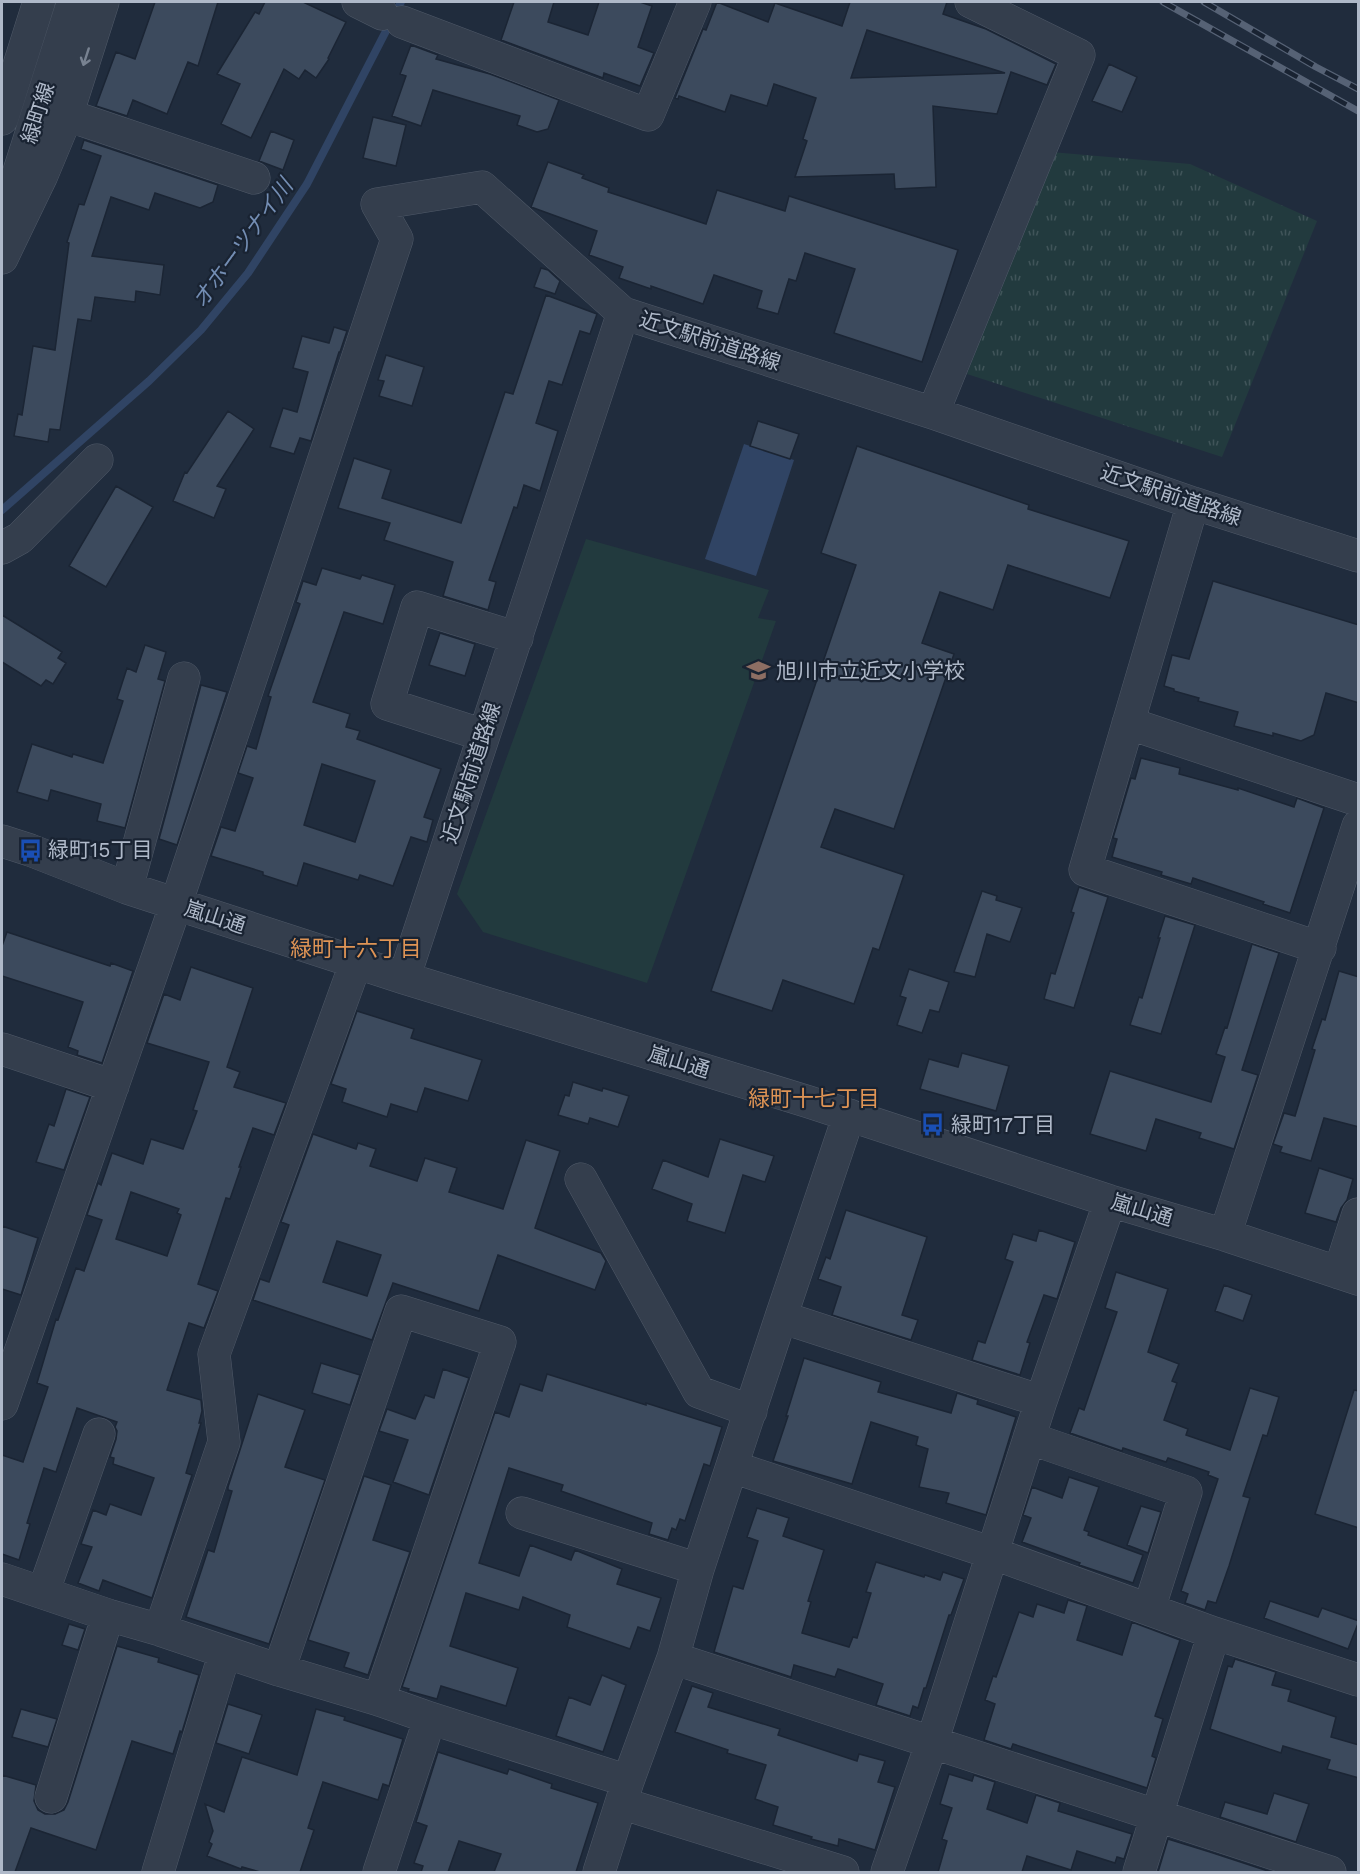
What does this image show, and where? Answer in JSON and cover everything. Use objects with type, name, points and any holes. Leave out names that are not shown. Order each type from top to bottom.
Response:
[{"type":"street","points":[[2,119],[7,78],[39,2]]},
{"type":"street","name":"緑町線","points":[[2,224],[73,2]]},
{"type":"street","points":[[2,258],[42,175],[67,115],[103,2]]},
{"type":"street","points":[[933,412],[1079,55],[970,2]]},
{"type":"street","points":[[381,13],[648,115],[685,4]]},
{"type":"street","points":[[67,115],[254,178]]},
{"type":"street","points":[[2,1404],[176,904],[397,239],[376,204],[482,187],[623,313]]},
{"type":"street","name":"近文駅前道路線","points":[[404,978],[623,313],[933,412],[1193,503],[1359,556]]},
{"type":"street","points":[[2,548],[20,538],[97,460]]},
{"type":"street","points":[[1193,503],[1085,870],[1320,948]]},
{"type":"street","points":[[483,735],[387,704],[417,607],[517,638]]},
{"type":"street","points":[[126,888],[184,678]]},
{"type":"street","points":[[1128,723],[1359,800]]},
{"type":"street","points":[[1225,1235],[1358,831]]},
{"type":"street","name":"嵐山通","points":[[2,841],[126,888],[404,978],[849,1115],[1110,1201],[1225,1235],[1349,1276]]},
{"type":"street","points":[[160,1630],[224,1442],[214,1354],[356,962]]},
{"type":"street","points":[[2,1049],[112,1086]]},
{"type":"street","points":[[599,1872],[673,1658],[698,1569],[849,1115]]},
{"type":"street","points":[[581,1179],[699,1392],[751,1411]]},
{"type":"street","points":[[887,1872],[932,1742],[1041,1401],[1110,1201]]},
{"type":"street","points":[[1349,1276],[1359,1214]]},
{"type":"street","points":[[279,1671],[401,1311],[500,1342],[379,1700]]},
{"type":"street","points":[[781,1317],[1041,1401]]},
{"type":"street","points":[[43,1593],[99,1434]]},
{"type":"street","points":[[1029,1438],[1186,1492],[1149,1608]]},
{"type":"street","points":[[733,1467],[992,1553],[1214,1633],[1359,1680]]},
{"type":"street","points":[[522,1513],[698,1569]]},
{"type":"street","points":[[2,1579],[279,1671],[379,1700],[430,1718],[625,1792],[792,1865],[843,1872]]},
{"type":"street","points":[[51,1797],[108,1615]]},
{"type":"street","points":[[1139,1872],[1214,1633]]},
{"type":"street","points":[[158,1872],[225,1652]]},
{"type":"street","points":[[673,1658],[1330,1872]]},
{"type":"street","points":[[379,1872],[430,1718]]},
{"type":"green space","points":[[1051,152],[1190,164],[1317,221],[1222,457],[967,374]]},
{"type":"green space","points":[[586,539],[769,590],[758,618],[776,621],[647,983],[483,932],[457,894]]},
{"type":"water","points":[[744,444],[794,460],[756,576],[705,559]]},
{"type":"building","points":[[155,2],[218,2],[198,66],[188,62],[167,114],[133,100],[127,116],[96,106],[116,52],[135,59]]},
{"type":"building","points":[[265,2],[303,2],[346,22],[329,59],[316,78],[305,70],[299,79],[284,69],[251,138],[221,124],[240,84],[217,74],[255,12],[259,14]]},
{"type":"building","points":[[514,2],[554,2],[548,22],[588,35],[599,2],[640,2],[652,6],[638,47],[654,53],[640,86],[604,73],[603,78],[501,40]]},
{"type":"building","points":[[717,2],[768,22],[775,3],[842,26],[850,2],[947,2],[943,14],[986,29],[1056,64],[1047,85],[1011,72],[997,114],[933,106],[936,187],[895,189],[894,174],[795,177],[807,141],[803,139],[816,98],[774,84],[767,106],[731,95],[725,112],[679,96],[678,99],[675,98],[703,29],[706,30]],"holes":[[[867,30],[1005,73],[851,78]]]},
{"type":"building","points":[[411,45],[438,55],[436,59],[490,74],[559,100],[548,129],[537,132],[517,125],[520,116],[433,90],[421,126],[392,116],[406,76],[400,74]]},
{"type":"building","points":[[1109,64],[1137,77],[1122,112],[1092,101]]},
{"type":"building","points":[[373,117],[406,125],[396,166],[363,158]]},
{"type":"building","points":[[271,131],[294,140],[283,170],[259,161]]},
{"type":"building","points":[[84,140],[218,185],[213,202],[200,208],[155,193],[149,210],[111,197],[92,256],[164,265],[160,295],[136,291],[135,302],[95,297],[91,321],[78,319],[60,430],[50,429],[48,442],[14,436],[18,414],[22,415],[33,346],[55,350],[69,243],[67,242],[79,204],[84,205],[101,156],[81,149]]},
{"type":"building","points":[[548,162],[584,175],[582,178],[609,188],[608,192],[706,224],[717,190],[785,211],[789,196],[958,250],[922,362],[834,333],[855,269],[805,253],[796,281],[789,279],[778,314],[757,308],[762,291],[714,275],[703,304],[651,286],[651,289],[619,278],[623,267],[589,255],[597,231],[531,207]]},
{"type":"building","points":[[541,268],[548,270],[560,281],[555,294],[534,287]]},
{"type":"building","points":[[546,295],[597,314],[590,334],[580,331],[562,385],[549,381],[536,423],[558,431],[540,491],[524,485],[517,508],[514,507],[489,580],[496,582],[488,610],[443,596],[453,562],[384,540],[390,523],[338,508],[354,458],[391,470],[382,498],[461,523],[505,392],[513,394]]},
{"type":"building","points":[[334,327],[347,331],[311,441],[300,438],[294,454],[270,447],[283,408],[297,412],[308,372],[293,368],[302,336],[329,343]]},
{"type":"building","points":[[386,355],[424,367],[412,406],[379,396],[384,381],[378,380]]},
{"type":"building","points":[[228,411],[254,429],[217,486],[226,489],[214,518],[173,501],[185,472],[187,473]]},
{"type":"building","points":[[758,421],[799,434],[790,459],[750,446]]},
{"type":"building","points":[[857,446],[1029,505],[1028,509],[1129,541],[1110,598],[1008,565],[993,610],[940,592],[922,643],[954,654],[894,829],[835,809],[821,847],[904,875],[879,950],[873,948],[854,1004],[783,980],[772,1011],[711,991],[856,565],[821,553]]},
{"type":"building","points":[[116,486],[153,507],[106,587],[69,566]]},
{"type":"building","points":[[322,568],[360,579],[362,575],[395,585],[383,624],[344,612],[313,702],[350,714],[346,727],[360,731],[357,739],[441,769],[424,817],[433,820],[427,842],[411,837],[393,886],[360,875],[358,880],[304,863],[297,886],[263,875],[263,872],[211,856],[221,827],[235,831],[253,778],[238,773],[247,746],[256,749],[271,697],[268,696],[300,604],[296,602],[303,581],[316,585]],"holes":[[[322,764],[375,781],[355,842],[304,825]]]},
{"type":"building","points":[[1213,581],[1359,625],[1359,703],[1326,693],[1314,735],[1301,741],[1234,726],[1238,712],[1198,701],[1199,698],[1164,686],[1172,655],[1189,659]]},
{"type":"building","points":[[2,615],[62,652],[58,658],[66,663],[53,684],[46,680],[41,686],[2,662]]},
{"type":"building","points":[[440,633],[475,644],[465,676],[429,665]]},
{"type":"building","points":[[145,645],[166,652],[158,679],[165,681],[125,828],[97,821],[101,804],[51,790],[48,801],[17,792],[32,744],[72,757],[73,754],[103,763],[123,701],[117,699],[127,668],[136,672]]},
{"type":"building","points":[[201,685],[227,692],[177,845],[159,839]]},
{"type":"building","points":[[1141,758],[1180,768],[1179,774],[1238,790],[1238,788],[1294,807],[1297,798],[1324,808],[1290,913],[1193,878],[1191,884],[1161,875],[1162,872],[1112,857],[1117,839],[1113,838],[1131,778],[1135,779]]},
{"type":"building","points":[[1079,887],[1108,897],[1074,1008],[1044,999],[1051,973],[1055,974],[1074,913],[1071,912]]},
{"type":"building","points":[[982,891],[997,896],[996,900],[1022,908],[1010,942],[987,934],[975,977],[954,972]]},
{"type":"building","points":[[1165,916],[1195,925],[1161,1034],[1130,1025],[1139,997],[1142,998]]},
{"type":"building","points":[[7,932],[110,966],[111,963],[133,971],[102,1063],[77,1055],[78,1051],[68,1047],[83,1002],[2,976],[2,946]]},
{"type":"building","points":[[1252,944],[1279,953],[1242,1070],[1258,1075],[1234,1149],[1199,1138],[1201,1133],[1156,1119],[1146,1151],[1090,1134],[1110,1071],[1211,1102],[1225,1057],[1216,1054],[1225,1027],[1227,1028]]},
{"type":"building","points":[[191,967],[253,988],[227,1067],[240,1072],[234,1087],[286,1103],[274,1135],[253,1128],[230,1199],[226,1198],[198,1284],[218,1291],[204,1328],[189,1323],[167,1390],[201,1400],[202,1411],[199,1423],[201,1423],[186,1473],[192,1475],[152,1598],[103,1580],[99,1591],[78,1583],[92,1547],[81,1544],[93,1510],[106,1515],[110,1504],[141,1515],[154,1478],[113,1464],[114,1458],[110,1457],[116,1439],[117,1422],[77,1408],[56,1472],[44,1468],[27,1523],[30,1524],[19,1560],[2,1554],[2,1455],[23,1462],[48,1387],[37,1383],[56,1319],[58,1320],[76,1268],[84,1271],[102,1220],[87,1215],[112,1153],[143,1164],[151,1139],[183,1149],[197,1111],[193,1110],[209,1062],[147,1043],[164,994],[180,1000]],"holes":[[[131,1192],[179,1209],[177,1213],[181,1215],[167,1256],[116,1239]]]},
{"type":"building","points":[[909,969],[949,982],[939,1012],[930,1010],[922,1033],[897,1025],[906,998],[900,996]]},
{"type":"building","points":[[1339,971],[1359,977],[1359,1127],[1324,1118],[1311,1161],[1280,1152],[1282,1147],[1273,1144],[1284,1113],[1295,1116],[1315,1050],[1312,1049],[1322,1019],[1325,1020]]},
{"type":"building","points":[[357,1011],[414,1029],[411,1038],[482,1060],[468,1101],[425,1088],[417,1112],[391,1104],[387,1117],[342,1102],[346,1089],[331,1084]]},
{"type":"building","points":[[962,1053],[1009,1066],[996,1111],[920,1089],[929,1059],[958,1067]]},
{"type":"building","points":[[573,1082],[629,1096],[618,1127],[590,1118],[588,1124],[558,1115],[565,1095],[569,1096]]},
{"type":"building","points":[[66,1089],[90,1097],[64,1170],[36,1162],[49,1124],[54,1126]]},
{"type":"building","points":[[313,1134],[356,1149],[358,1143],[376,1149],[370,1166],[417,1181],[425,1158],[457,1168],[449,1192],[503,1209],[526,1140],[560,1151],[535,1228],[601,1253],[606,1261],[595,1290],[498,1255],[479,1311],[393,1283],[372,1340],[253,1300],[260,1279],[269,1282],[289,1225],[281,1222]],"holes":[[[337,1241],[381,1255],[367,1296],[323,1282]]]},
{"type":"building","points":[[720,1139],[774,1156],[765,1182],[743,1175],[725,1233],[687,1221],[692,1204],[652,1189],[663,1160],[708,1177]]},
{"type":"building","points":[[1319,1168],[1353,1179],[1347,1200],[1336,1222],[1305,1213]]},
{"type":"building","points":[[846,1210],[927,1237],[902,1315],[918,1320],[911,1340],[832,1315],[841,1287],[818,1279],[826,1257],[830,1259]]},
{"type":"building","points":[[2,1226],[38,1238],[21,1295],[2,1289]]},
{"type":"building","points":[[1039,1230],[1075,1242],[1057,1299],[1044,1295],[1027,1342],[1030,1343],[1020,1375],[972,1360],[978,1341],[985,1343],[1013,1262],[1005,1259],[1013,1234],[1036,1241]]},
{"type":"building","points":[[1116,1272],[1168,1289],[1148,1352],[1179,1364],[1172,1381],[1177,1383],[1164,1420],[1188,1429],[1186,1435],[1230,1450],[1250,1388],[1279,1397],[1267,1436],[1263,1435],[1243,1496],[1250,1498],[1229,1566],[1216,1603],[1208,1601],[1205,1610],[1185,1603],[1188,1594],[1181,1591],[1218,1479],[1208,1475],[1209,1472],[1168,1458],[1166,1462],[1123,1448],[1122,1451],[1070,1433],[1079,1408],[1084,1410],[1117,1312],[1105,1308]]},
{"type":"building","points":[[1224,1285],[1252,1295],[1243,1321],[1215,1311]]},
{"type":"building","points":[[804,1358],[881,1382],[878,1392],[951,1413],[957,1393],[978,1400],[977,1404],[1016,1417],[986,1515],[946,1503],[949,1493],[919,1487],[928,1449],[916,1445],[918,1437],[871,1422],[852,1484],[773,1461]]},
{"type":"building","points":[[321,1363],[360,1375],[350,1405],[312,1393]]},
{"type":"building","points":[[443,1369],[469,1378],[429,1495],[393,1482],[408,1440],[379,1431],[387,1409],[415,1419],[425,1395],[434,1398]]},
{"type":"building","points":[[547,1374],[722,1427],[710,1466],[704,1464],[685,1521],[680,1519],[676,1530],[672,1528],[668,1540],[649,1534],[652,1523],[561,1491],[563,1485],[509,1468],[479,1563],[519,1576],[530,1545],[571,1560],[575,1550],[622,1569],[617,1584],[661,1598],[650,1631],[638,1627],[630,1649],[567,1627],[570,1615],[523,1597],[519,1610],[466,1593],[450,1646],[518,1668],[506,1706],[441,1686],[437,1699],[408,1691],[409,1689],[402,1687],[495,1412],[509,1417],[520,1384],[542,1391]]},
{"type":"building","points":[[1354,1390],[1359,1391],[1359,1528],[1315,1514]]},
{"type":"building","points":[[258,1394],[305,1410],[285,1467],[325,1480],[269,1644],[186,1617],[208,1550],[214,1552],[232,1491],[228,1490],[228,1487]]},
{"type":"building","points":[[364,1476],[391,1485],[373,1540],[410,1552],[368,1675],[344,1667],[349,1653],[308,1640]]},
{"type":"building","points":[[1069,1477],[1099,1487],[1084,1530],[1089,1532],[1088,1535],[1143,1555],[1133,1583],[1079,1565],[1080,1563],[1022,1542],[1031,1518],[1023,1515],[1032,1487],[1062,1498]]},
{"type":"building","points":[[1141,1506],[1161,1512],[1148,1553],[1127,1545]]},
{"type":"building","points":[[757,1508],[789,1518],[783,1536],[824,1550],[808,1601],[811,1602],[802,1633],[849,1647],[853,1637],[857,1638],[871,1593],[866,1592],[876,1562],[924,1577],[925,1575],[940,1580],[943,1572],[964,1579],[951,1615],[949,1615],[926,1688],[924,1688],[918,1708],[913,1706],[910,1716],[876,1705],[883,1684],[838,1669],[835,1677],[794,1665],[791,1677],[714,1652],[733,1586],[743,1589],[758,1541],[747,1537]]},
{"type":"building","points":[[1068,1600],[1087,1606],[1077,1640],[1122,1655],[1132,1622],[1180,1640],[1155,1716],[1163,1719],[1152,1756],[1156,1758],[1147,1788],[1013,1744],[1011,1749],[984,1740],[995,1704],[985,1700],[993,1676],[996,1677],[1019,1612],[1033,1617],[1037,1604],[1064,1613]]},
{"type":"building","points":[[1270,1601],[1318,1617],[1322,1608],[1359,1621],[1348,1649],[1264,1618]]},
{"type":"building","points":[[69,1624],[85,1629],[78,1650],[62,1645]]},
{"type":"building","points":[[117,1646],[159,1658],[158,1662],[199,1675],[173,1754],[132,1741],[96,1850],[31,1828],[15,1872],[2,1872],[2,1775],[36,1785],[34,1801],[38,1810],[45,1814],[55,1814],[64,1810]]},
{"type":"building","points":[[1235,1659],[1276,1672],[1272,1685],[1291,1690],[1288,1701],[1336,1717],[1331,1737],[1359,1745],[1359,1778],[1327,1769],[1330,1760],[1283,1746],[1281,1753],[1210,1729],[1228,1666],[1232,1667]]},
{"type":"building","points":[[602,1675],[626,1685],[603,1752],[556,1736],[569,1697],[590,1705]]},
{"type":"building","points":[[692,1686],[713,1693],[708,1707],[780,1729],[778,1735],[857,1761],[859,1754],[885,1761],[878,1782],[895,1787],[875,1850],[839,1839],[838,1846],[773,1825],[778,1807],[755,1799],[766,1765],[727,1753],[728,1750],[675,1732]]},
{"type":"building","points":[[228,1704],[262,1715],[249,1754],[216,1743]]},
{"type":"building","points":[[21,1709],[57,1719],[48,1747],[12,1737]]},
{"type":"building","points":[[316,1709],[345,1717],[344,1720],[403,1739],[389,1786],[383,1784],[378,1800],[323,1782],[308,1828],[314,1830],[300,1872],[260,1872],[242,1867],[241,1869],[207,1856],[212,1844],[209,1842],[213,1831],[205,1804],[224,1812],[242,1757],[297,1775]]},
{"type":"building","points":[[438,1752],[507,1774],[509,1769],[552,1784],[551,1788],[598,1803],[576,1872],[494,1872],[501,1854],[459,1841],[448,1872],[421,1872],[423,1866],[414,1863],[427,1826],[416,1822]]},
{"type":"building","points":[[949,1774],[972,1781],[974,1775],[995,1782],[987,1809],[1027,1823],[1036,1795],[1060,1803],[1058,1811],[1132,1834],[1124,1859],[1117,1857],[1115,1863],[1077,1851],[1071,1870],[1027,1856],[1022,1872],[938,1872],[947,1841],[942,1839],[952,1808],[940,1804]]},
{"type":"building","points":[[1274,1793],[1309,1804],[1296,1842],[1220,1817],[1225,1802],[1267,1814]]},
{"type":"building","points":[[1168,1839],[1210,1852],[1271,1872],[1158,1872]]},
{"type":"waterway","name":"オホーツナイ川","points":[[2,510],[149,381],[201,330],[248,273],[307,184],[401,2]]},
{"type":"railway","points":[[1163,2],[1358,111]]},
{"type":"railway","points":[[1204,2],[1358,89]]},
{"type":"place","name":"旭川市立近文小学校","points":[[758,671]]},
{"type":"place","name":"緑町15丁目","points":[[30,850]]},
{"type":"place","name":"緑町17丁目","points":[[933,1125]]},
{"type":"district","name":"緑町十六丁目","points":[[356,948]]},
{"type":"district","name":"緑町十七丁目","points":[[814,1098]]}]
